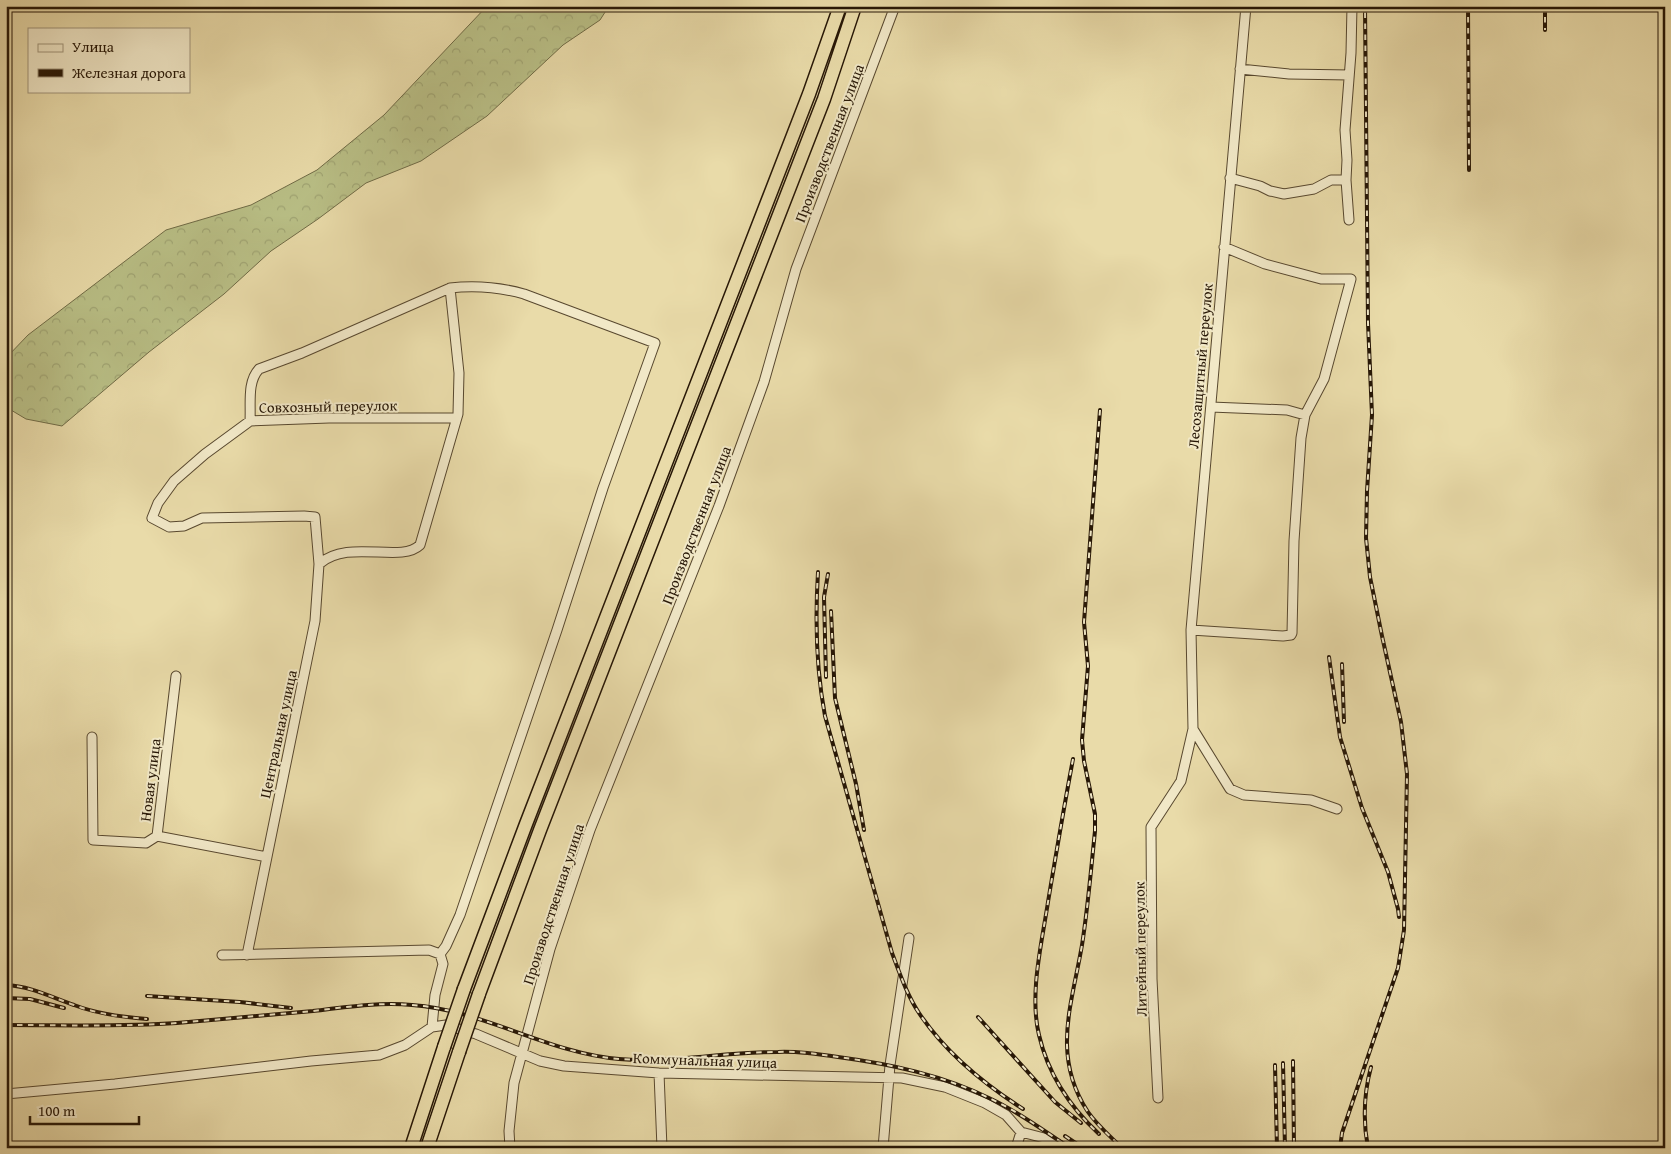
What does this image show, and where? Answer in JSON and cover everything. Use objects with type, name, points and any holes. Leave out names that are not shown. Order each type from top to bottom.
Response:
[{"type":"highway","points":[[411,1148],[464,989],[536,797],[796,130],[840,6]]},
{"type":"highway","points":[[427,1148],[479,994],[540,830],[813,127],[855,6]]},
{"type":"street","name":"Производственная улица","points":[[510,1148],[509,1131],[514,1083],[550,949],[571,884],[590,830],[722,497],[764,382],[796,269],[896,6]]},
{"type":"street","name":"Лесозащитный переулок","points":[[1166,805],[1181,781],[1193,729],[1191,630],[1246,6]]},
{"type":"street","points":[[1349,220],[1346,180],[1348,160],[1345,130],[1348,75],[1352,53],[1352,6]]},
{"type":"street","points":[[1240,69],[1288,74],[1348,75]]},
{"type":"street","points":[[1230,178],[1284,194],[1314,190],[1331,180],[1346,180]]},
{"type":"street","points":[[1191,630],[1291,635],[1294,541],[1301,438],[1305,415],[1324,379],[1351,279],[1321,279],[1265,264],[1224,247]]},
{"type":"street","points":[[250,420],[251,384],[259,369],[302,353],[450,288],[468,286],[504,288],[656,343],[603,488],[460,915],[446,946],[440,954]]},
{"type":"street","points":[[319,564],[328,557],[339,553],[356,551],[403,552],[415,549],[420,545],[456,418],[459,373],[450,288]]},
{"type":"street","points":[[1211,408],[1287,410],[1305,415]]},
{"type":"street","name":"Совхозный переулок","points":[[315,517],[202,518],[184,526],[169,527],[152,518],[158,503],[174,481],[205,454],[250,420],[456,418]]},
{"type":"street","name":"Центральная улица","points":[[247,955],[315,621],[319,564],[315,517]]},
{"type":"street","name":"Новая улица","points":[[176,676],[157,836],[267,857]]},
{"type":"street","points":[[1193,729],[1230,790],[1244,795],[1311,800],[1338,809]]},
{"type":"street","points":[[92,737],[93,840],[146,843],[157,836]]},
{"type":"street","name":"Литейный переулок","points":[[1158,1098],[1152,979],[1151,827],[1166,805]]},
{"type":"street","points":[[883,1148],[889,1079],[909,938]]},
{"type":"street","points":[[222,955],[429,950],[440,954]]},
{"type":"street","points":[[6,1094],[379,1055],[405,1045],[432,1027],[435,995],[443,964],[440,954]]},
{"type":"street","name":"Коммунальная улица","points":[[432,1027],[446,1026],[461,1030],[540,1061],[564,1066],[659,1073],[902,1078],[945,1087],[985,1103],[1006,1115],[1020,1132]]},
{"type":"street","points":[[659,1073],[662,1148]]},
{"type":"street","points":[[1016,1148],[1020,1132],[1048,1139],[1065,1148]]},
{"type":"green space","points":[[487,6],[609,6],[600,20],[563,45],[487,116],[421,161],[366,183],[271,251],[224,294],[149,352],[62,426],[26,419],[6,407],[6,358],[28,335],[166,230],[251,205],[317,170],[384,115]]},
{"type":"railway","points":[[1340,1148],[1342,1133],[1398,968],[1404,930],[1407,774],[1401,722],[1370,577],[1366,538],[1372,415],[1368,323],[1365,6]]},
{"type":"railway","points":[[1468,6],[1469,170]]},
{"type":"railway","points":[[1545,6],[1545,30]]},
{"type":"railway","points":[[1100,410],[1084,622],[1088,666],[1082,740],[1084,761],[1095,814],[1095,831],[1084,931],[1067,1030],[1067,1050],[1070,1071],[1077,1091],[1088,1112],[1122,1148]]},
{"type":"railway","points":[[818,572],[817,644],[825,716],[898,969],[907,992],[919,1013],[941,1041],[980,1078],[1023,1109]]},
{"type":"railway","points":[[826,677],[824,597],[828,574]]},
{"type":"railway","points":[[831,611],[835,698],[856,784],[864,830]]},
{"type":"railway","points":[[1329,657],[1340,737],[1362,808],[1388,872],[1399,917]]},
{"type":"railway","points":[[1342,664],[1344,722]]},
{"type":"railway","points":[[1073,759],[1040,951],[1036,985],[1036,1019],[1043,1049],[1054,1076],[1079,1113],[1099,1134]]},
{"type":"railway","points":[[6,985],[32,990],[92,1011],[147,1019]]},
{"type":"railway","points":[[147,996],[240,1002],[291,1008]]},
{"type":"railway","points":[[6,998],[30,999],[64,1008]]},
{"type":"railway","points":[[6,1025],[177,1023],[362,1005],[412,1005],[465,1015],[566,1049],[619,1059],[659,1060],[758,1052],[793,1052],[897,1067],[954,1083],[991,1099],[1070,1148]]},
{"type":"railway","points":[[978,1017],[1055,1102],[1081,1123]]},
{"type":"railway","points":[[1293,1061],[1294,1148]]},
{"type":"railway","points":[[1283,1063],[1285,1148]]},
{"type":"railway","points":[[1275,1065],[1277,1148]]},
{"type":"railway","points":[[1368,1148],[1365,1108],[1371,1067]]},
{"type":"railway","points":[[1065,1136],[1083,1148]]}]
